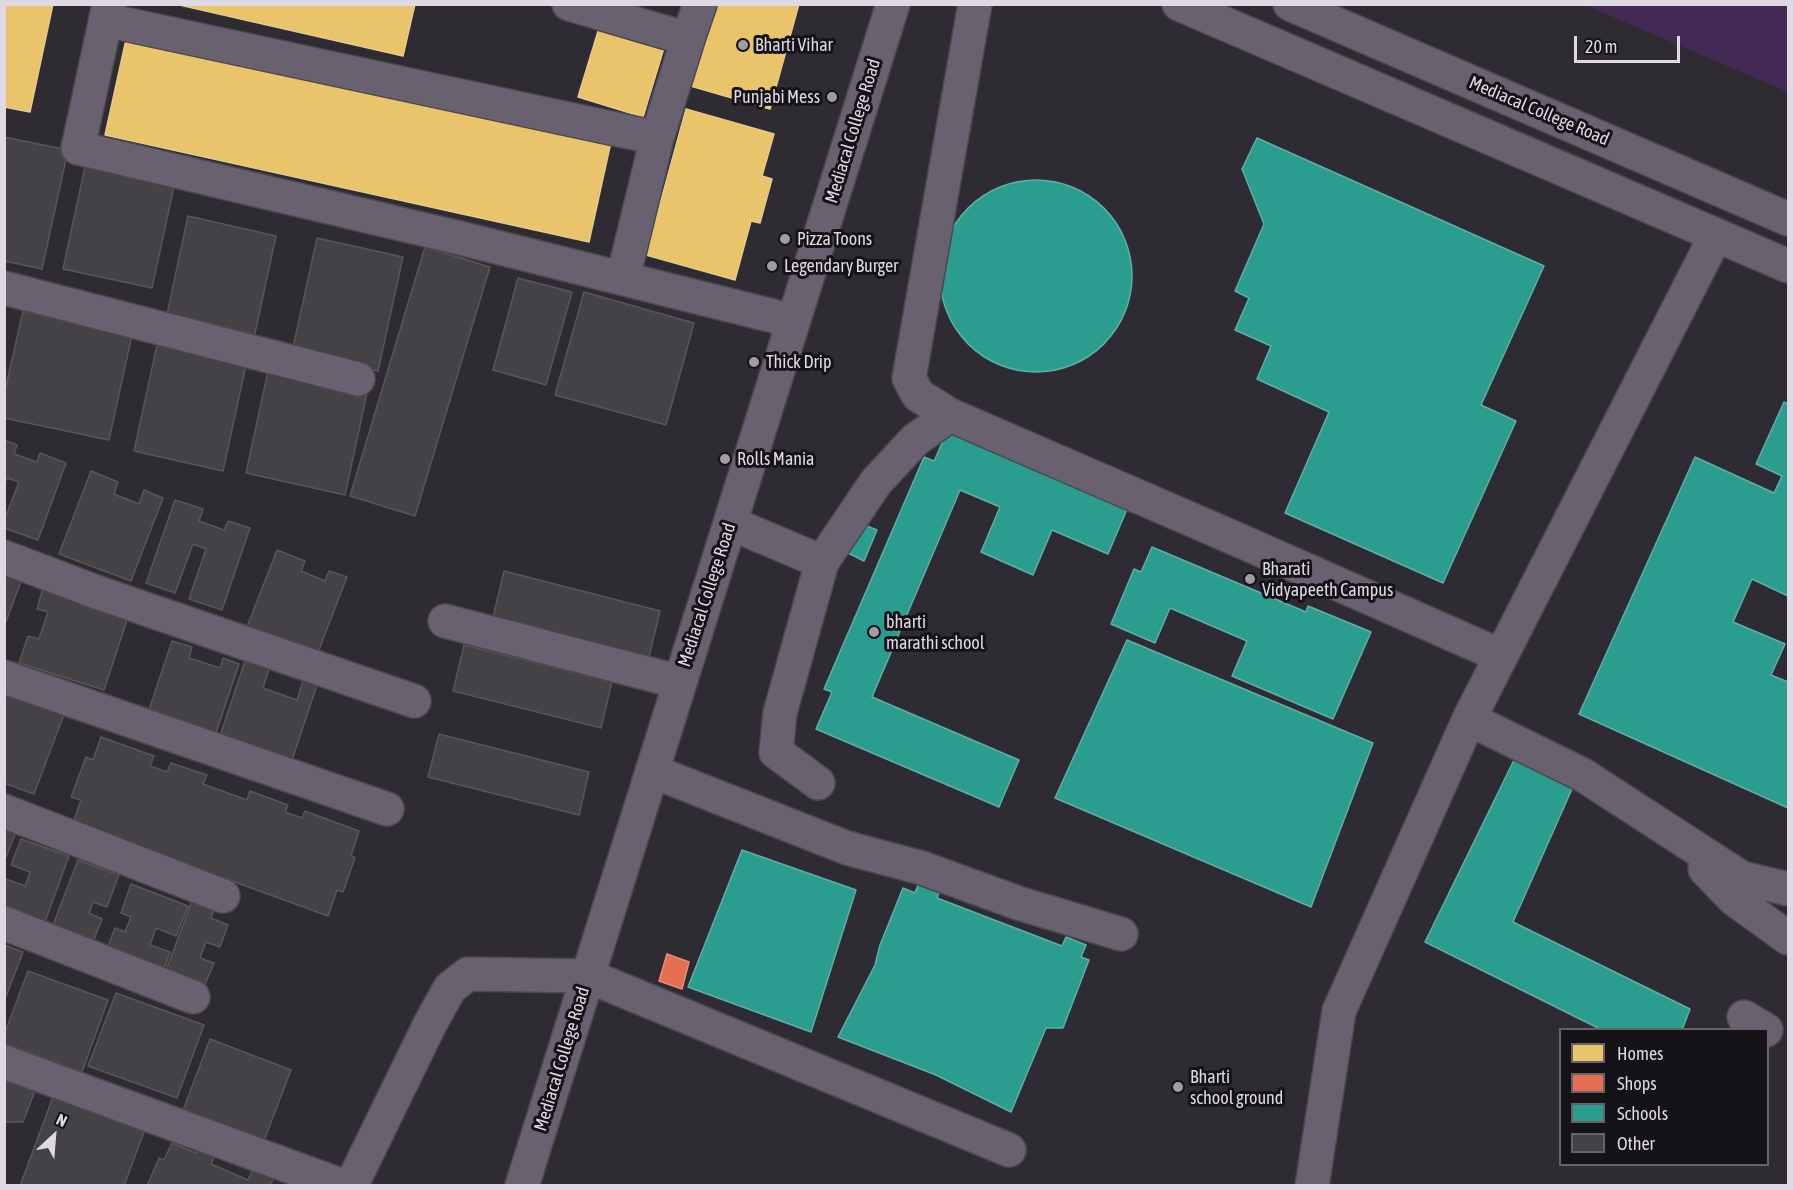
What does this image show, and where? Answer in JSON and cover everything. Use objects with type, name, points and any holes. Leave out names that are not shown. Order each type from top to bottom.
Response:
[{"type":"street","points":[[569,4],[688,39]]},
{"type":"street","points":[[623,278],[657,138],[700,4]]},
{"type":"street","name":"Mediacal College Road","points":[[522,1185],[892,4]]},
{"type":"street","points":[[975,4],[909,378],[918,395],[950,415],[1227,534],[1499,655]]},
{"type":"street","points":[[1179,4],[1788,266]]},
{"type":"street","name":"Mediacal College Road","points":[[1290,4],[1788,219]]},
{"type":"street","points":[[657,138],[108,12],[78,148],[623,278],[793,321]]},
{"type":"street","points":[[1312,1185],[1339,1011],[1468,718],[1716,235]]},
{"type":"street","points":[[4,288],[358,379]]},
{"type":"street","points":[[818,783],[776,752],[780,713],[822,562],[876,482],[915,440],[950,415]]},
{"type":"street","points":[[730,524],[822,562]]},
{"type":"street","points":[[4,557],[99,593],[414,701]]},
{"type":"street","points":[[445,621],[680,682]]},
{"type":"street","points":[[4,677],[387,809]]},
{"type":"street","points":[[1468,718],[1583,775],[1742,878],[1788,889]]},
{"type":"street","points":[[652,771],[847,848],[922,868],[1018,903],[1121,934]]},
{"type":"street","points":[[4,811],[223,896]]},
{"type":"street","points":[[1663,828],[1734,899],[1788,938]]},
{"type":"street","points":[[4,923],[193,997]]},
{"type":"street","points":[[351,1185],[430,1024],[450,988],[468,974],[588,976],[1009,1150]]},
{"type":"street","points":[[1769,1032],[1788,1042]]},
{"type":"street","points":[[4,1062],[343,1185]]},
{"type":"shaded area","points":[[1585,5],[1788,5],[1788,92]]},
{"type":"building: Homes","points":[[4,4],[53,4],[30,112],[4,107]]},
{"type":"building: Homes","points":[[175,4],[415,4],[403,56]]},
{"type":"building: Homes","name":"Bharti Vihar","points":[[709,4],[799,4],[770,109],[687,85]]},
{"type":"building: Homes","points":[[599,28],[664,48],[643,117],[578,97]]},
{"type":"building: Homes","points":[[127,35],[611,142],[589,242],[105,135]]},
{"type":"building: Homes","points":[[686,109],[774,134],[762,176],[772,179],[760,223],[751,221],[735,280],[646,255]]},
{"type":"building: Shops","points":[[667,954],[689,962],[682,989],[659,981]]},
{"type":"building: Schools","points":[[1257,138],[1544,266],[1481,405],[1516,421],[1443,583],[1285,513],[1329,412],[1257,379],[1271,346],[1235,330],[1249,298],[1235,291],[1264,224],[1242,169]]},
{"type":"building: Schools","points":[[1027,180],[1045,180],[1073,187],[1104,208],[1125,239],[1132,276],[1125,313],[1104,344],[1073,365],[1045,372],[1027,372],[991,361],[962,337],[951,321],[944,304],[940,285],[940,267],[951,231],[975,202],[991,191],[1008,184]]},
{"type":"building: Schools","points":[[1784,402],[1788,404],[1788,596],[1752,579],[1733,622],[1785,644],[1771,675],[1788,682],[1788,808],[1579,714],[1695,457],[1774,493],[1782,476],[1756,464]]},
{"type":"building: Schools","name":"bharti marathi school","points":[[948,430],[1128,507],[1108,554],[1052,530],[1033,575],[981,552],[1000,507],[960,490],[872,697],[1019,760],[999,807],[816,729],[832,692],[824,689],[924,457],[934,461]]},
{"type":"building: Schools","points":[[854,521],[877,530],[864,561],[842,550]]},
{"type":"building: Schools","points":[[1152,547],[1306,612],[1308,606],[1371,632],[1333,719],[1232,676],[1247,641],[1170,608],[1155,643],[1111,624],[1134,569],[1141,572]]},
{"type":"building: Schools","points":[[1127,640],[1373,743],[1311,907],[1055,798]]},
{"type":"building: Schools","points":[[1514,760],[1572,789],[1513,922],[1690,1009],[1683,1028],[1598,1028],[1425,942]]},
{"type":"building: Schools","points":[[742,850],[856,890],[811,1032],[688,987]]},
{"type":"building: Schools","points":[[919,882],[940,890],[937,898],[1062,946],[1066,937],[1086,945],[1081,957],[1089,960],[1063,1028],[1046,1028],[1011,1112],[936,1075],[838,1037],[875,965],[880,945],[903,888],[915,893]]},
{"type":"building: Other","points":[[4,137],[68,150],[42,269],[4,261]]},
{"type":"building: Other","points":[[86,162],[175,182],[152,288],[63,269]]},
{"type":"building: Other","points":[[188,216],[276,236],[254,338],[166,319]]},
{"type":"building: Other","points":[[317,238],[403,257],[378,371],[292,352]]},
{"type":"building: Other","points":[[425,247],[490,267],[415,516],[350,496]]},
{"type":"building: Other","points":[[518,278],[572,292],[546,385],[493,370]]},
{"type":"building: Other","points":[[584,292],[694,323],[666,425],[555,395]]},
{"type":"building: Other","points":[[23,311],[132,335],[109,440],[4,418],[4,395]]},
{"type":"building: Other","points":[[157,345],[246,365],[223,471],[134,451]]},
{"type":"building: Other","points":[[268,371],[367,393],[345,495],[246,473]]},
{"type":"building: Other","points":[[4,440],[17,445],[14,454],[37,462],[40,453],[66,463],[38,540],[4,528],[4,521],[19,482],[7,478],[4,485]]},
{"type":"building: Other","points":[[91,471],[118,482],[114,494],[139,504],[144,490],[163,498],[131,581],[59,554]]},
{"type":"building: Other","points":[[175,500],[203,509],[199,521],[224,530],[228,521],[250,528],[222,610],[189,599],[206,549],[193,544],[175,593],[146,583]]},
{"type":"building: Other","points":[[277,550],[305,561],[301,571],[325,581],[329,571],[347,577],[317,655],[247,627]]},
{"type":"building: Other","points":[[4,569],[23,576],[4,627]]},
{"type":"building: Other","points":[[504,571],[660,611],[649,657],[493,617]]},
{"type":"building: Other","points":[[44,584],[130,611],[104,690],[19,663],[28,636],[39,639],[48,612],[37,609]]},
{"type":"building: Other","points":[[172,641],[192,647],[189,658],[220,668],[223,658],[239,664],[215,736],[148,713]]},
{"type":"building: Other","points":[[464,645],[612,682],[601,728],[453,691]]},
{"type":"building: Other","points":[[245,661],[269,669],[263,688],[297,700],[304,678],[318,682],[292,760],[220,736]]},
{"type":"building: Other","points":[[4,686],[66,709],[34,794],[4,783]]},
{"type":"building: Other","points":[[439,734],[589,772],[579,815],[428,777]]},
{"type":"building: Other","points":[[101,737],[154,756],[150,766],[167,772],[171,763],[207,775],[203,784],[247,800],[250,791],[288,805],[285,812],[302,818],[305,811],[359,831],[351,856],[355,858],[343,892],[337,890],[328,916],[73,823],[81,800],[71,797],[86,757],[93,760]]},
{"type":"building: Other","points":[[4,816],[20,822],[6,857],[4,857]]},
{"type":"building: Other","points":[[21,839],[69,856],[43,927],[4,912],[6,879],[25,886],[30,872],[11,865]]},
{"type":"building: Other","points":[[78,860],[119,875],[107,907],[93,902],[89,913],[102,919],[92,945],[51,930]]},
{"type":"building: Other","points":[[131,884],[188,906],[176,936],[156,928],[150,945],[170,952],[162,975],[105,954],[115,928],[125,932],[131,917],[121,913]]},
{"type":"building: Other","points":[[192,901],[214,910],[211,918],[228,925],[220,947],[206,942],[200,958],[214,963],[204,987],[165,973]]},
{"type":"building: Other","points":[[4,945],[23,952],[4,1002]]},
{"type":"building: Other","points":[[28,971],[108,1000],[82,1072],[4,1043],[4,1035]]},
{"type":"building: Other","points":[[116,993],[204,1025],[177,1098],[88,1066]]},
{"type":"building: Other","points":[[210,1039],[291,1070],[264,1141],[183,1110]]},
{"type":"building: Other","points":[[4,1070],[38,1083],[23,1122],[4,1122]]},
{"type":"building: Other","points":[[57,1086],[148,1121],[124,1186],[20,1186]]},
{"type":"building: Other","points":[[172,1143],[196,1153],[199,1146],[216,1153],[211,1164],[248,1180],[253,1169],[274,1177],[270,1186],[147,1186],[159,1158],[164,1160]]},
{"type":"place","name":"Bharti Vihar","points":[[743,45]]},
{"type":"place","name":"Punjabi Mess","points":[[832,97]]},
{"type":"place","name":"Pizza Toons","points":[[785,239]]},
{"type":"place","name":"Legendary Burger","points":[[772,266]]},
{"type":"place","name":"Thick Drip","points":[[754,362]]},
{"type":"place","name":"Rolls Mania","points":[[725,459]]},
{"type":"place","name":"Bharati Vidyapeeth Campus","points":[[1250,579]]},
{"type":"place","name":"bharti marathi school","points":[[874,632]]},
{"type":"place","name":"Bharti school ground","points":[[1178,1087]]}]
